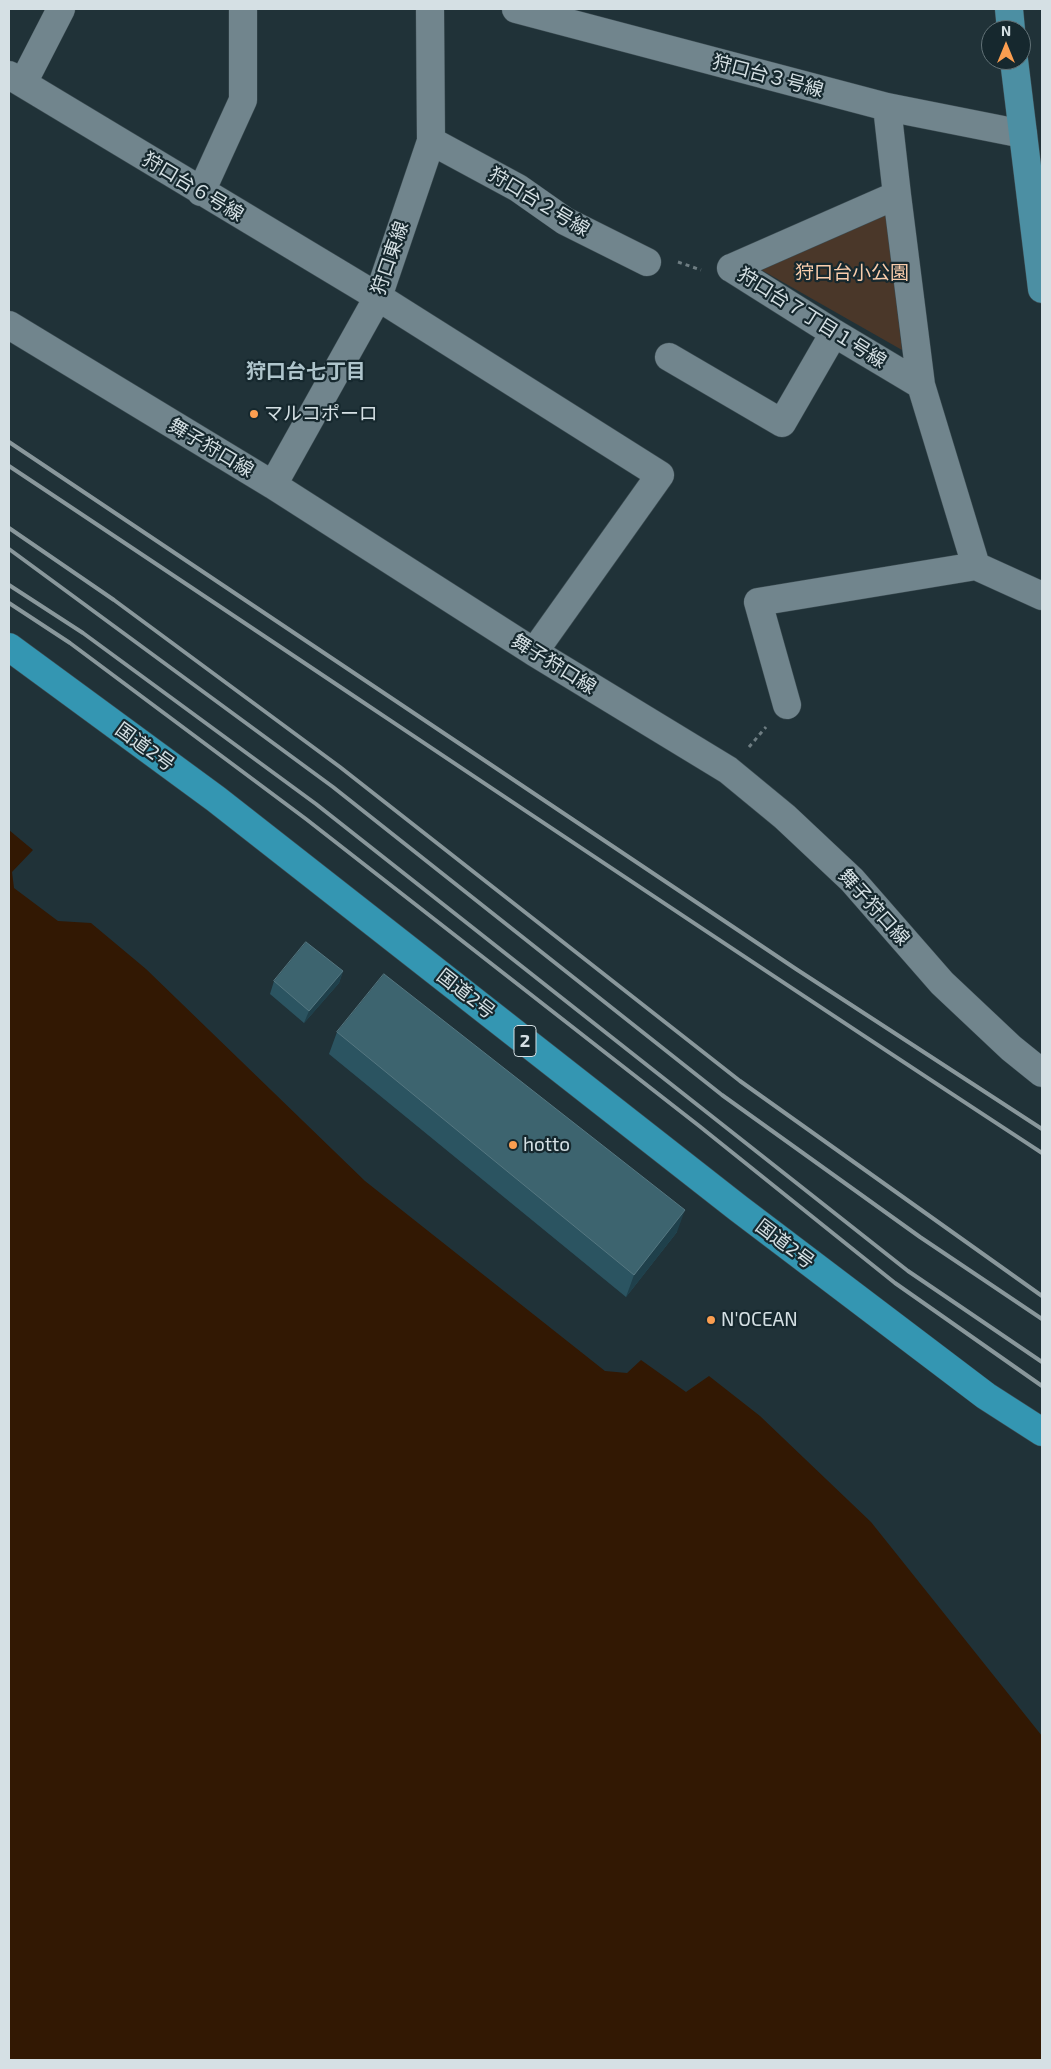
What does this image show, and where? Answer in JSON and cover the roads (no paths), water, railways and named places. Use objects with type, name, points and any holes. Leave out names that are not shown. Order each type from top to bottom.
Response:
[{"type":"highway","name":"国道2号","points":[[9,647],[216,799],[738,1208],[986,1396],[1042,1432]]},
{"type":"main road","points":[[1015,70],[1042,290]]},
{"type":"street","points":[[16,79],[61,9]]},
{"type":"street","points":[[201,192],[243,100],[243,9]]},
{"type":"street","name":"狩口東線","points":[[273,485],[378,297],[431,141],[430,9]]},
{"type":"street","name":"狩口台３号線","points":[[516,9],[887,107],[1023,134]]},
{"type":"street","name":"狩口台６号線","points":[[16,79],[378,297],[660,475],[534,652]]},
{"type":"street","name":"狩口台７丁目１号線","points":[[887,107],[921,385],[976,566]]},
{"type":"street","name":"狩口台２号線","points":[[431,141],[518,188],[566,221],[647,262]]},
{"type":"street","name":"狩口台７丁目１号線","points":[[897,195],[731,268],[921,385]]},
{"type":"street","name":"舞子狩口線","points":[[9,326],[273,485],[534,652],[728,770],[785,817],[852,880],[942,983],[1011,1048],[1042,1073]]},
{"type":"street","points":[[669,357],[782,423],[834,333]]},
{"type":"street","points":[[787,705],[758,602],[976,566],[1042,596]]},
{"type":"railway","points":[[9,442],[796,969],[1042,1129]]},
{"type":"railway","points":[[9,466],[654,897],[1042,1153]]},
{"type":"railway","points":[[9,528],[114,600],[340,767],[740,1081],[1042,1296]]},
{"type":"railway","points":[[9,549],[333,787],[722,1095],[920,1237],[1042,1319]]},
{"type":"railway","points":[[9,585],[83,633],[316,804],[908,1271],[1042,1362]]},
{"type":"railway","points":[[9,603],[70,643],[306,819],[698,1125],[895,1283],[1042,1386]]},
{"type":"place","name":"マルコポーロ","points":[[254,414]]},
{"type":"place","name":"hotto","points":[[513,1145]]},
{"type":"place","name":"N'OCEAN","points":[[711,1320]]},
{"type":"district","name":"狩口台七丁目","points":[[306,371]]},
{"type":"park label","name":"狩口台小公園","points":[[852,273]]}]
